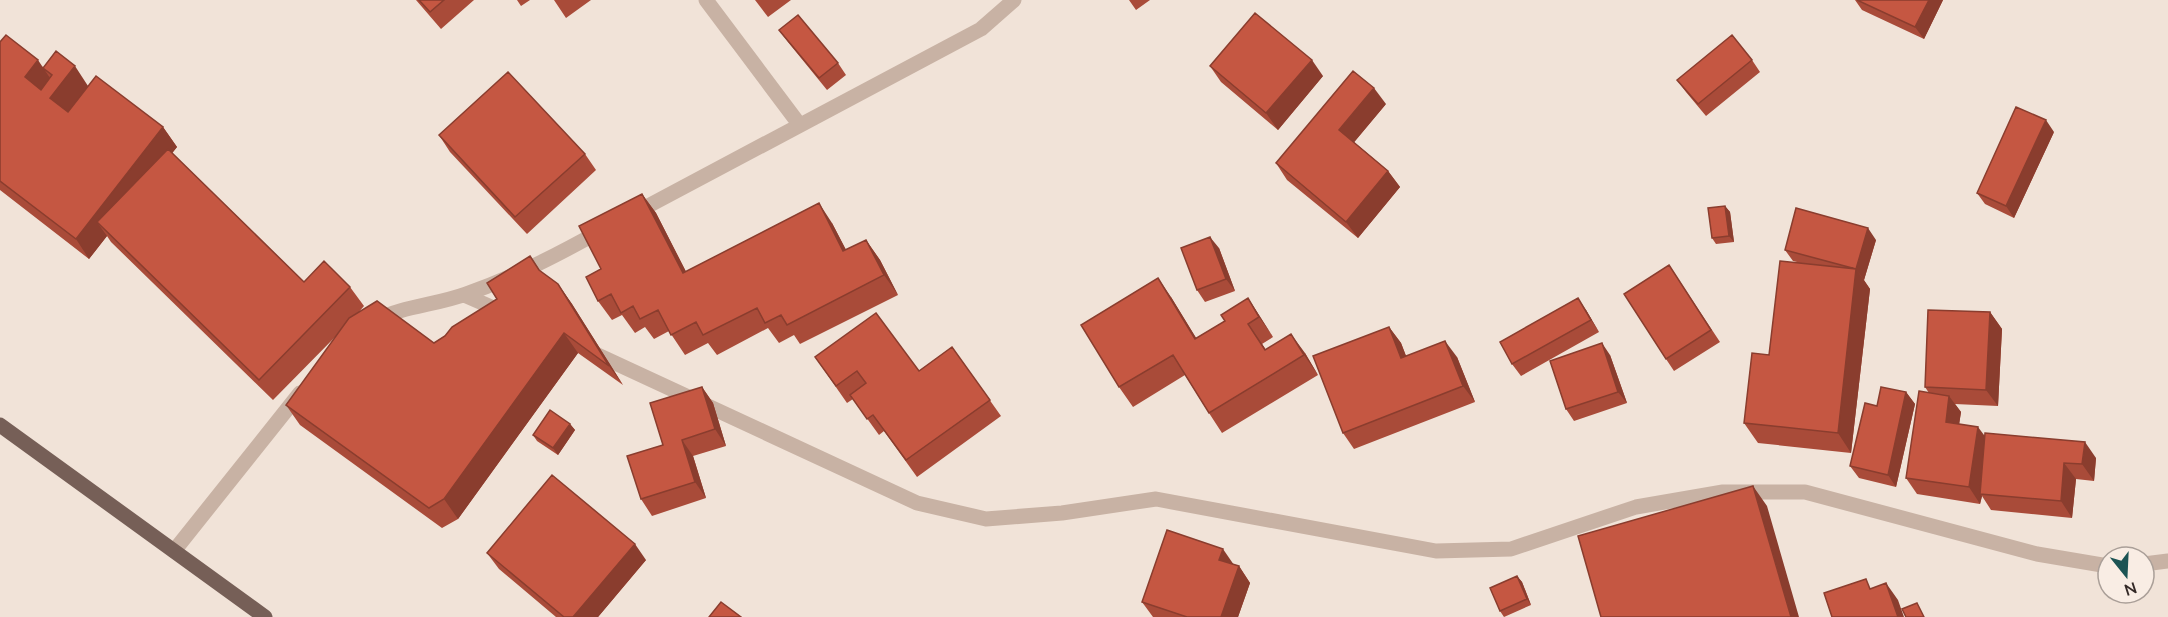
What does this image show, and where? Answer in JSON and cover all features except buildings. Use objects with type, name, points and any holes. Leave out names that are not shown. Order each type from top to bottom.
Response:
[{"type":"main road","points":[[0,425],[265,617]]},
{"type":"street","points":[[706,0],[799,124]]},
{"type":"street","points":[[364,326],[389,313],[464,295],[530,269],[981,29],[1014,0]]},
{"type":"street","points":[[464,295],[519,319]]},
{"type":"street","points":[[573,344],[917,503],[986,519],[1062,513],[1156,499],[1233,511],[1436,551],[1511,549],[1636,507],[1723,492],[1805,492],[2037,554],[2096,564]]},
{"type":"street","points":[[174,551],[312,377]]}]
